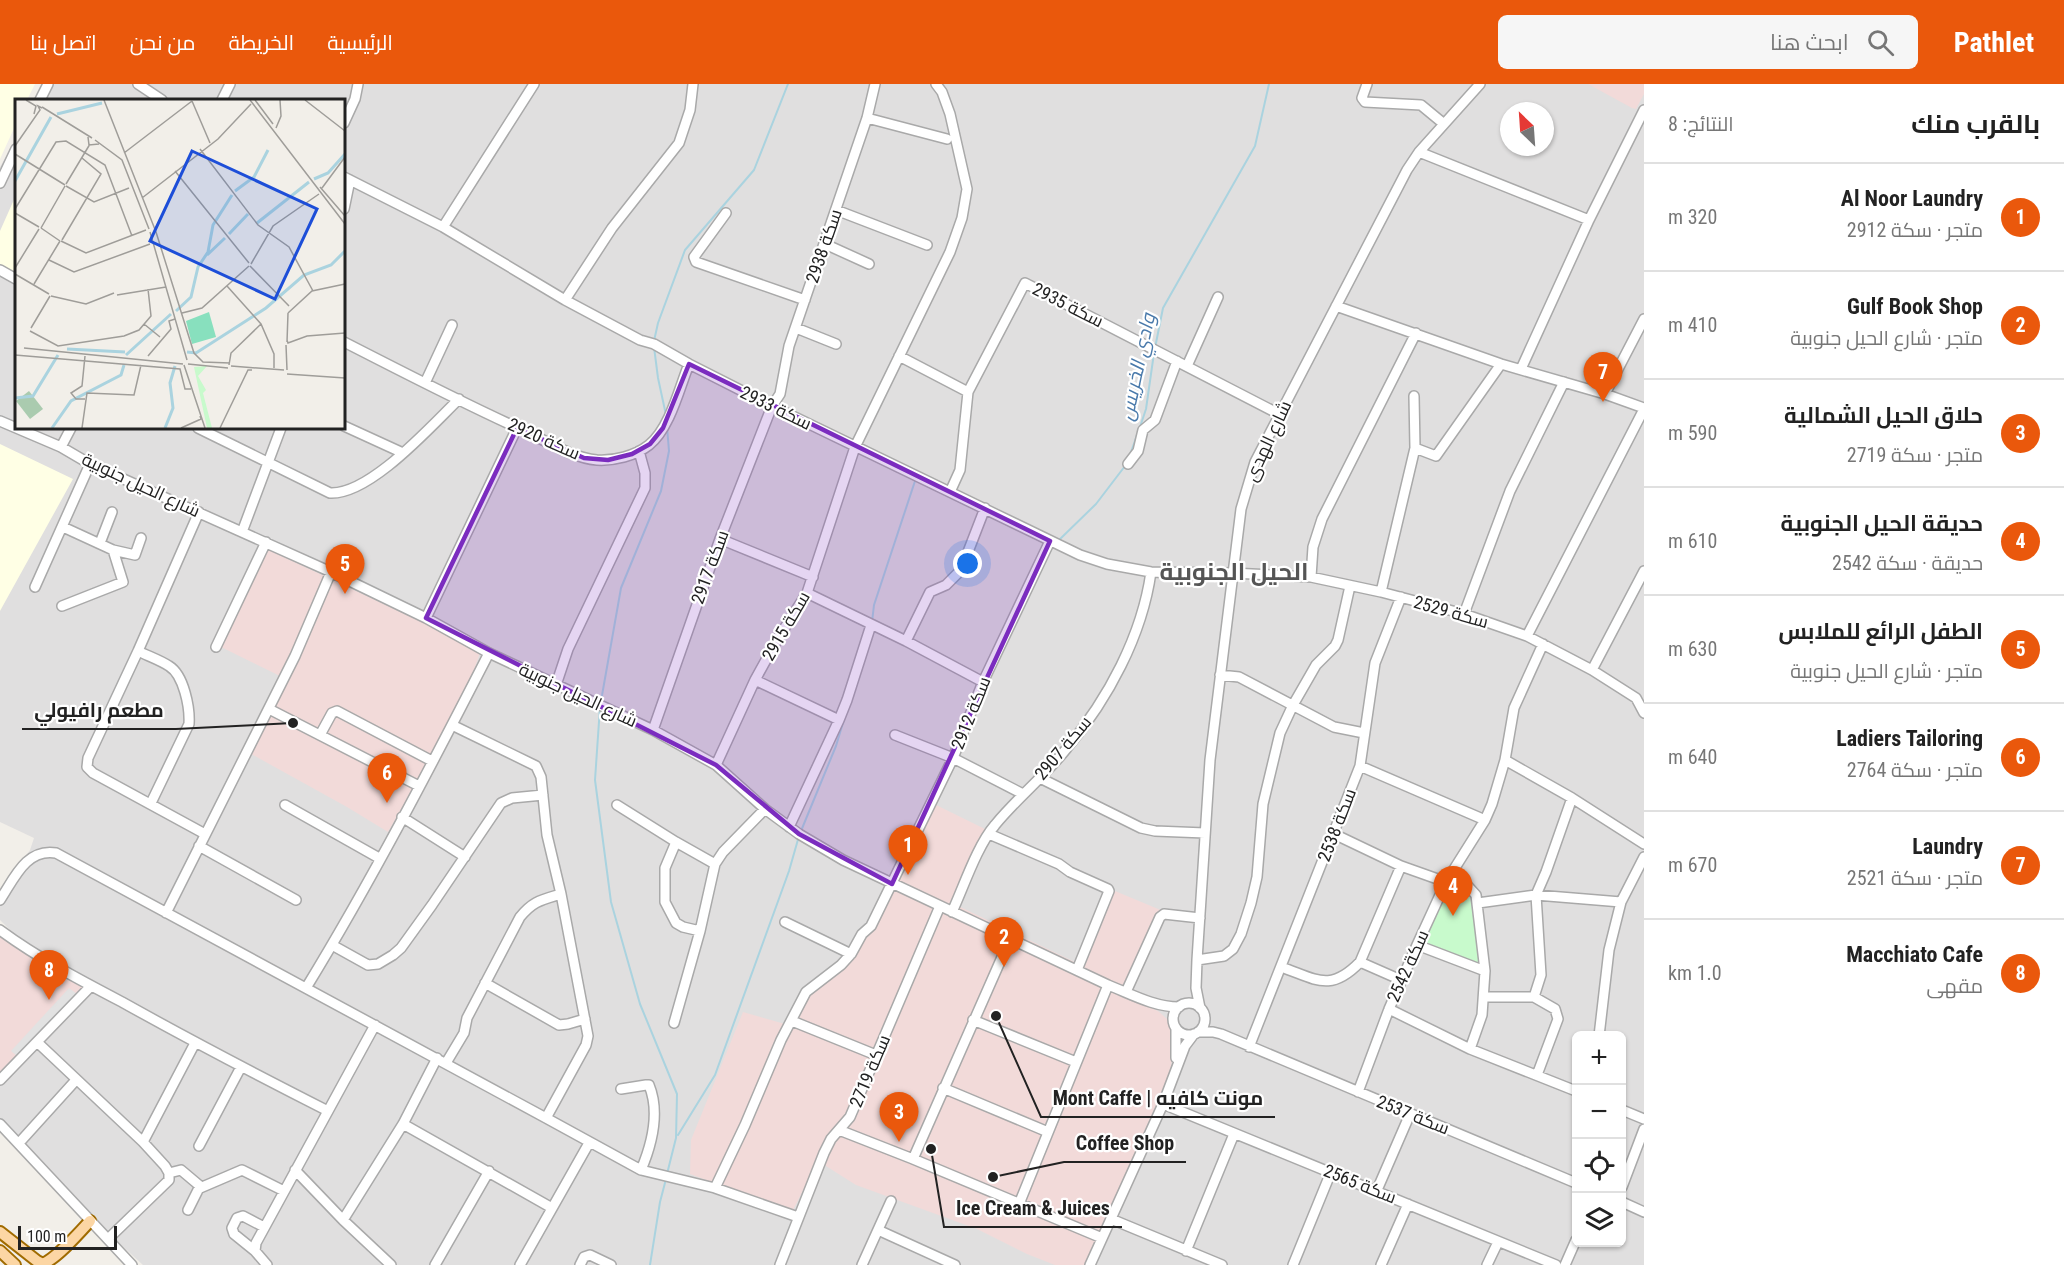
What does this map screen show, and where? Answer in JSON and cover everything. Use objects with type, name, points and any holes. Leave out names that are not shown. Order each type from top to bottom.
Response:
[{"type":"main road","points":[[0,1233],[37,1262],[43,1264],[49,1261],[90,1221]]},
{"type":"main road","points":[[0,1233],[33,1265]]},
{"type":"main road","points":[[52,1265],[62,1249]]},
{"type":"main road","points":[[0,1251],[15,1265]]},
{"type":"street","points":[[40,99],[48,84]]},
{"type":"street","points":[[138,84],[160,99]]},
{"type":"street","points":[[222,99],[230,84]]},
{"type":"street","points":[[345,121],[355,99],[358,84]]},
{"type":"street","points":[[443,227],[534,84]]},
{"type":"street","points":[[565,300],[612,228],[679,143],[690,110],[693,84]]},
{"type":"street","name":"سكة 2938","points":[[772,406],[780,394],[787,357],[867,118],[875,84]]},
{"type":"street","name":"سكة 2915","points":[[716,765],[755,680],[807,593],[855,447],[950,252],[962,218],[967,189],[950,114],[942,92],[936,84]]},
{"type":"street","points":[[1366,84],[1362,98],[1365,102],[1420,105],[1444,124]]},
{"type":"street","name":"شارع الهدى","points":[[1202,1012],[1196,988],[1210,760],[1240,509],[1247,484],[1255,462],[1279,414],[1395,191],[1419,152],[1480,84]]},
{"type":"street","points":[[1521,369],[1590,220],[1641,124],[1644,110]]},
{"type":"street","points":[[867,118],[947,139]]},
{"type":"street","points":[[0,183],[15,151]]},
{"type":"street","points":[[1419,152],[1590,220]]},
{"type":"street","points":[[345,198],[347,179]]},
{"type":"street","name":"سكة 2933","points":[[347,179],[443,227],[565,300],[640,340],[654,344],[772,406],[1080,555],[1107,564],[1151,572],[1232,573]]},
{"type":"street","points":[[836,210],[927,245]]},
{"type":"street","points":[[726,213],[694,257],[696,262],[805,300]]},
{"type":"street","points":[[825,244],[868,264]]},
{"type":"street","points":[[0,270],[15,278]]},
{"type":"street","name":"سكة 2935","points":[[950,492],[960,470],[968,392],[1025,284],[1279,414]]},
{"type":"street","points":[[1187,366],[1218,297]]},
{"type":"street","points":[[1336,306],[1501,364],[1605,394],[1644,408],[1527,636]]},
{"type":"street","points":[[1605,394],[1644,319]]},
{"type":"street","points":[[425,382],[452,325]]},
{"type":"street","points":[[796,328],[836,344]]},
{"type":"street","points":[[1311,577],[1313,547],[1323,519],[1416,333]]},
{"type":"street","name":"سكة 2920","points":[[345,342],[517,428],[573,454],[596,460],[621,458],[650,444],[663,428],[689,364]]},
{"type":"street","points":[[899,356],[968,392]]},
{"type":"street","points":[[1128,464],[1137,451],[1143,430],[1155,420],[1177,361]]},
{"type":"street","points":[[1415,448],[1436,456],[1501,364]]},
{"type":"street","points":[[1464,614],[1510,490],[1564,382]]},
{"type":"street","points":[[1381,592],[1415,448],[1414,396]]},
{"type":"street","points":[[200,429],[330,493],[339,494],[383,470],[459,399]]},
{"type":"street","name":"سكة 2917","points":[[653,730],[720,539],[772,406]]},
{"type":"street","name":"شارع الحيل جنوبية","points":[[0,421],[15,427]]},
{"type":"street","points":[[345,426],[403,453]]},
{"type":"street","points":[[426,618],[517,428]]},
{"type":"street","name":"شارع الحيل جنوبية","points":[[19,429],[61,447],[90,464],[332,572],[426,618],[489,653],[653,730],[716,765],[765,809],[789,827],[843,860],[1140,998]]},
{"type":"street","points":[[61,447],[70,429]]},
{"type":"street","points":[[242,532],[282,429]]},
{"type":"street","points":[[556,685],[568,649],[645,488],[645,473],[639,451]]},
{"type":"street","points":[[35,586],[90,464]]},
{"type":"street","points":[[906,642],[930,592],[946,585],[961,570],[985,508]]},
{"type":"street","points":[[100,543],[112,512]]},
{"type":"street","points":[[199,512],[88,758],[87,767],[93,773],[205,834]]},
{"type":"street","points":[[63,527],[112,550],[135,555],[141,538]]},
{"type":"street","points":[[720,539],[813,577]]},
{"type":"street","name":"سكة 2912","points":[[716,1188],[746,1125],[781,1040],[806,992],[841,965],[851,954],[861,934],[871,926],[953,758],[983,682],[1050,541]]},
{"type":"street","points":[[216,647],[266,542]]},
{"type":"street","points":[[62,606],[123,582],[112,550]]},
{"type":"street","points":[[1592,670],[1644,571]]},
{"type":"street","points":[[166,913],[295,656],[332,572]]},
{"type":"street","name":"سكة 2907","points":[[952,912],[993,827],[1067,748],[1087,722],[1115,676],[1142,616],[1151,572]]},
{"type":"street","name":"سكة 2529","points":[[1232,573],[1311,577],[1381,592],[1464,614],[1527,636],[1592,670],[1636,698],[1644,713]]},
{"type":"street","points":[[1197,960],[1224,956],[1233,949],[1240,934],[1257,877],[1263,804],[1280,733],[1316,665],[1338,640],[1350,586]]},
{"type":"street","points":[[807,593],[983,682]]},
{"type":"street","name":"سكة 2538","points":[[1249,1047],[1360,766],[1375,663],[1401,597]]},
{"type":"street","points":[[789,827],[839,720],[872,625]]},
{"type":"street","name":"سكة 2542","points":[[1358,1092],[1401,980],[1446,882],[1485,820],[1492,804],[1504,760],[1514,708],[1543,644]]},
{"type":"street","points":[[138,651],[172,667],[184,691],[190,714],[189,724],[151,803]]},
{"type":"street","points":[[306,988],[419,786],[489,653]]},
{"type":"street","points":[[1220,675],[1239,677],[1334,727],[1364,733]]},
{"type":"street","points":[[755,680],[839,720]]},
{"type":"street","points":[[269,709],[419,786]]},
{"type":"street","points":[[320,735],[332,713],[338,711],[432,761]]},
{"type":"street","points":[[452,725],[536,766],[541,777],[547,835],[561,894],[588,1036],[586,1045],[546,1118]]},
{"type":"street","points":[[895,735],[953,758],[1023,794]]},
{"type":"street","points":[[1504,760],[1572,798],[1644,844]]},
{"type":"street","points":[[1360,766],[1485,820]]},
{"type":"street","points":[[1040,778],[1141,828],[1155,831],[1206,833]]},
{"type":"street","points":[[332,945],[368,965],[378,964],[393,955],[401,948],[501,803],[512,798],[543,795]]},
{"type":"street","points":[[1534,997],[1541,975],[1536,895],[1572,798]]},
{"type":"street","points":[[617,805],[716,864]]},
{"type":"street","points":[[285,806],[379,858]]},
{"type":"street","points":[[674,1023],[716,864],[723,852],[765,809]]},
{"type":"street","points":[[402,817],[465,857]]},
{"type":"street","points":[[989,834],[1059,864],[1108,889],[1077,970]]},
{"type":"street","points":[[1334,834],[1401,866],[1446,882]]},
{"type":"street","points":[[676,842],[665,868],[665,902],[676,923],[700,931]]},
{"type":"street","points":[[199,846],[296,900]]},
{"type":"street","points":[[0,900],[27,860],[33,855],[48,851],[56,853],[641,1170],[716,1188],[798,1218]]},
{"type":"street","points":[[1599,1031],[1609,950],[1621,902],[1644,857]]},
{"type":"street","points":[[1281,967],[1325,982],[1337,980],[1348,974],[1360,962],[1401,866]]},
{"type":"street","points":[[1454,871],[1476,895],[1485,971],[1482,1015],[1470,1049]]},
{"type":"street","points":[[343,1220],[442,1061],[464,1033],[467,1018],[519,917],[528,906],[536,901],[561,894]]},
{"type":"street","points":[[1478,903],[1536,895],[1621,902]]},
{"type":"street","name":"سكة 2719","points":[[780,1265],[831,1139],[850,1117],[940,906]]},
{"type":"street","points":[[1126,992],[1160,917],[1164,914],[1200,918]]},
{"type":"street","points":[[785,922],[851,954]]},
{"type":"street","points":[[0,930],[23,947],[91,986],[328,1111]]},
{"type":"street","points":[[913,1159],[1010,939]]},
{"type":"street","points":[[1417,945],[1485,971]]},
{"type":"street","name":"شارع الهدى","points":[[1181,1006],[1192,987],[1197,960]]},
{"type":"street","points":[[1360,962],[1401,980]]},
{"type":"street","points":[[485,983],[559,1025],[585,1019]]},
{"type":"street","points":[[1019,1204],[1108,985]]},
{"type":"street","points":[[0,1080],[91,986]]},
{"type":"street","points":[[1484,996],[1534,997],[1555,1009],[1558,1019],[1537,1075]]},
{"type":"street","points":[[1090,1265],[1163,1104],[1185,1046],[1203,1024],[1202,1012],[1192,1004],[1163,1006],[1140,998]]},
{"type":"street","points":[[1140,998],[1164,1013],[1184,1034],[1196,1033]]},
{"type":"street","points":[[1173,1075],[1178,1047],[1174,1015],[1181,1006]]},
{"type":"street","points":[[1389,1009],[1470,1049],[1572,1089]]},
{"type":"street","name":"سكة 2537","points":[[1202,1012],[1216,1028],[1249,1047]]},
{"type":"street","points":[[973,1020],[1076,1062]]},
{"type":"street","points":[[792,1021],[876,1055]]},
{"type":"street","points":[[255,1251],[256,1243],[264,1227],[375,1025]]},
{"type":"street","name":"سكة 2537","points":[[1196,1033],[1213,1032],[1572,1181]]},
{"type":"street","points":[[38,1042],[142,1142],[169,1173],[169,1180],[108,1239]]},
{"type":"street","points":[[142,1142],[195,1042]]},
{"type":"street","points":[[199,1146],[241,1067]]},
{"type":"street","points":[[19,1143],[76,1080]]},
{"type":"street","points":[[621,1089],[649,1085],[651,1089],[654,1124],[649,1152],[641,1170]]},
{"type":"street","points":[[943,1088],[1048,1132]]},
{"type":"street","name":"سكة 2565","points":[[1163,1104],[1556,1265]]},
{"type":"street","points":[[1626,1112],[1644,1119]]},
{"type":"street","points":[[1377,1190],[1410,1114]]},
{"type":"street","points":[[0,1124],[132,1265]]},
{"type":"street","points":[[403,1124],[552,1208]]},
{"type":"street","points":[[1626,1176],[1644,1129]]},
{"type":"street","points":[[839,1130],[1102,1238]]},
{"type":"street","points":[[1186,1251],[1234,1134]]},
{"type":"street","points":[[520,1265],[589,1143]]},
{"type":"street","points":[[189,1210],[200,1188],[242,1170],[284,1191]]},
{"type":"street","points":[[295,1170],[391,1265]]},
{"type":"street","points":[[435,1265],[489,1171]]},
{"type":"street","points":[[169,1173],[184,1172],[200,1188]]},
{"type":"street","points":[[1293,1265],[1331,1172]]},
{"type":"street","points":[[862,1265],[891,1201]]},
{"type":"street","points":[[1381,1265],[1408,1204]]},
{"type":"street","points":[[1626,1204],[1644,1212]]},
{"type":"street","points":[[264,1227],[243,1216],[237,1218],[232,1228],[234,1234],[255,1251],[267,1265]]},
{"type":"street","points":[[1112,1219],[1222,1265]]},
{"type":"street","points":[[878,1230],[955,1265]]},
{"type":"street","points":[[1487,1265],[1498,1242]]},
{"type":"street","points":[[1565,1265],[1573,1247]]},
{"type":"street","points":[[0,1255],[8,1265]]},
{"type":"street","points":[[580,1265],[584,1257],[590,1255],[611,1265]]},
{"type":"highlighted area","points":[[689,364],[1050,541],[892,884],[799,834],[716,765],[426,618],[517,428],[584,458],[608,460],[632,454],[650,444],[663,428]]},
{"type":"shaded area","points":[[0,84],[35,84],[28,99],[15,99],[15,126],[0,159]]},
{"type":"shaded area","points":[[47,84],[1644,84],[1644,1265],[143,1265],[0,1120],[0,1083],[96,983],[16,936],[0,920],[0,896],[30,850],[34,838],[0,822],[0,167],[15,140],[15,429],[345,429],[345,99],[39,99]]},
{"type":"shaded area","points":[[1588,84],[1644,84],[1644,94],[1636,109]]},
{"type":"shaded area","points":[[15,197],[15,274],[0,266],[0,231]]},
{"type":"shaded area","points":[[0,444],[73,479],[0,611]]},
{"type":"shaded area","points":[[265,548],[426,624],[480,653],[474,670],[414,787],[388,832],[244,750],[280,676],[219,646]]},
{"type":"shaded area","points":[[928,801],[987,830],[950,902],[1083,966],[1087,952],[1115,891],[1163,911],[1130,999],[1158,1011],[1173,1028],[1176,1040],[1169,1076],[1085,1265],[1055,1265],[977,1229],[856,1185],[818,1161],[792,1212],[690,1174],[691,1140],[743,1012],[785,1024],[805,988],[843,961],[865,928]]},
{"type":"shaded area","points":[[0,928],[92,986],[0,1080]]},
{"type":"shaded area","points":[[69,988],[77,994],[17,1056],[11,1051]]},
{"type":"green space","points":[[1453,880],[1469,891],[1480,964],[1476,967],[1424,946],[1423,940]]},
{"type":"waterway","points":[[654,341],[658,323],[685,250],[754,170],[788,84]]},
{"type":"waterway","name":"وادي الخريس","points":[[1155,348],[1163,308],[1255,146],[1269,84]]},
{"type":"waterway","points":[[654,347],[666,415]]},
{"type":"waterway","name":"وادي الخريس","points":[[1140,427],[1146,409],[1154,353]]},
{"type":"waterway","points":[[601,701],[621,588],[661,491],[669,451],[667,427]]},
{"type":"waterway","name":"وادي الخريس","points":[[1130,455],[1137,435]]},
{"type":"waterway","name":"وادي الخريس","points":[[1057,542],[1096,504],[1125,466]]},
{"type":"waterway","points":[[872,622],[874,605],[916,478]]},
{"type":"waterway","points":[[600,707],[595,780],[611,902],[640,1004],[677,1094],[676,1138],[667,1174]]},
{"type":"waterway","points":[[801,831],[836,746],[845,716]]},
{"type":"waterway","points":[[678,1135],[715,1075],[789,871],[799,836]]},
{"type":"waterway","points":[[650,1265],[666,1179]]},
{"type":"place","name":"Laundry","points":[[1603,402]]},
{"type":"place","name":"الطفل الرائع للملابس","points":[[345,594]]},
{"type":"place","name":"مطعم رافيولي","points":[[293,723]]},
{"type":"place","name":"Ladiers Tailoring","points":[[387,803]]},
{"type":"place","name":"Al Noor Laundry","points":[[908,875]]},
{"type":"place","name":"حديقة الحيل الجنوبية","points":[[1453,916]]},
{"type":"place","name":"Gulf Book Shop","points":[[1004,967]]},
{"type":"place","name":"Macchiato Cafe","points":[[49,1000]]},
{"type":"place","name":"Mont Caffe | مونت كافيه","points":[[996,1016]]},
{"type":"place","name":"حلاق الحيل الشمالية","points":[[899,1142]]},
{"type":"place","name":"Ice Cream & Juices","points":[[931,1149]]},
{"type":"place","name":"Coffee Shop","points":[[993,1177]]},
{"type":"district","name":"الحيل الجنوبية","points":[[1234,572]]}]
